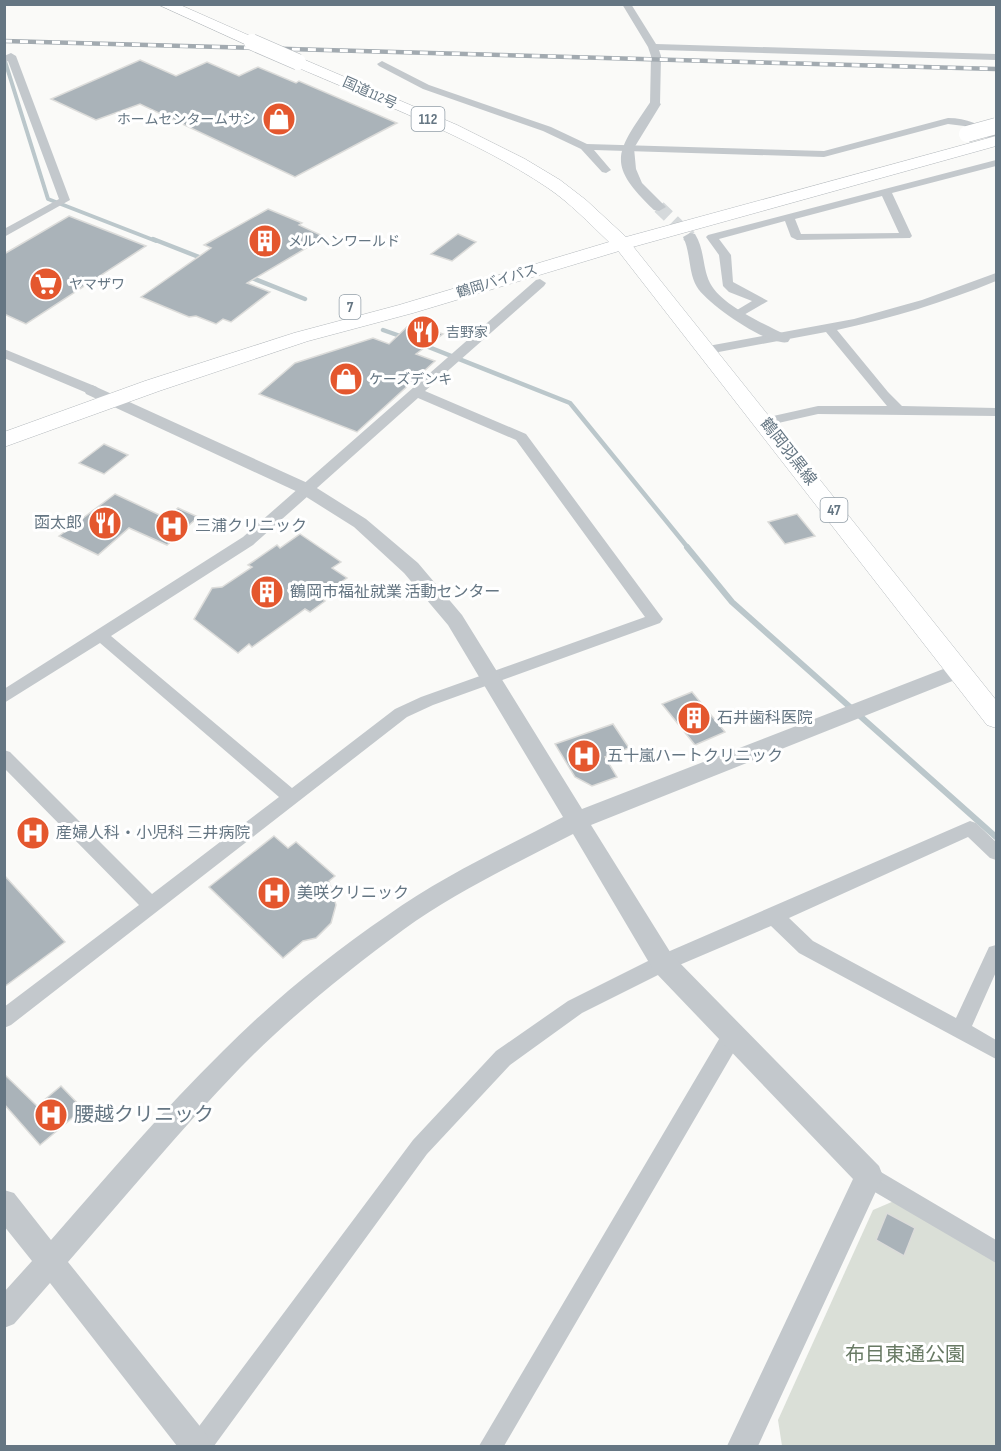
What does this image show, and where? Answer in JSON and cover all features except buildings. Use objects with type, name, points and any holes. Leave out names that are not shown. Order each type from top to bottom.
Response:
[{"type":"highway","name":"国道112号","points":[[164,4],[451,129],[519,163],[554,184],[616,238]]},
{"type":"highway","name":"鶴岡バイパス","points":[[4,441],[113,400],[301,337],[406,309],[616,238],[996,126]]},
{"type":"highway","name":"鶴岡バイパス","points":[[4,422],[92,390],[394,293],[993,141]]},
{"type":"main road","name":"鶴岡羽黒線","points":[[616,238],[708,350],[996,718]]},
{"type":"street","points":[[626,4],[653,47],[657,59],[655,104],[627,148],[629,169],[636,185],[659,207]]},
{"type":"street","points":[[653,47],[996,57]]},
{"type":"street","points":[[4,60],[11,56],[65,200],[4,234]]},
{"type":"street","points":[[382,64],[426,87],[547,129],[585,147],[606,170]]},
{"type":"street","points":[[585,147],[824,154],[958,120],[977,126],[993,141]]},
{"type":"street","points":[[738,313],[762,301],[733,289],[727,283],[725,255],[712,237],[996,163]]},
{"type":"street","points":[[789,217],[797,237],[906,236],[886,192]]},
{"type":"street","points":[[690,237],[698,250],[700,272],[705,287],[720,304],[782,339]]},
{"type":"street","points":[[708,350],[830,329],[933,302],[996,277]]},
{"type":"street","points":[[4,697],[248,541],[540,283]]},
{"type":"street","points":[[830,329],[883,395],[899,410]]},
{"type":"street","points":[[4,353],[92,390],[306,489],[360,523],[411,568],[456,620],[663,963],[869,1176],[996,1252]]},
{"type":"street","points":[[4,1019],[401,713],[427,701],[655,619],[521,437],[416,392]]},
{"type":"street","points":[[765,422],[818,410],[996,412]]},
{"type":"street","points":[[101,636],[292,798]]},
{"type":"street","points":[[4,1314],[183,1110],[233,1058],[302,994],[396,922],[445,890],[576,821],[958,671]]},
{"type":"street","points":[[4,757],[152,906]]},
{"type":"street","points":[[200,1446],[420,1147],[503,1058],[575,1007],[663,963],[970,828],[996,853]]},
{"type":"street","points":[[774,916],[806,947],[996,1050]]},
{"type":"street","points":[[960,1030],[996,953]]},
{"type":"street","points":[[491,1446],[732,1036]]},
{"type":"street","points":[[746,1445],[869,1176]]},
{"type":"street","points":[[4,1203],[196,1446]]},
{"type":"green space","name":"布目東通公園","points":[[894,1201],[996,1258],[996,1446],[782,1446],[778,1420],[873,1210]]},
{"type":"waterway","points":[[4,58],[48,199],[156,241]]},
{"type":"waterway","points":[[153,239],[204,259]]},
{"type":"waterway","points":[[247,276],[305,299]]},
{"type":"waterway","points":[[383,330],[403,337]]},
{"type":"waterway","points":[[421,344],[570,403],[689,549]]},
{"type":"waterway","points":[[687,547],[732,602],[996,837]]},
{"type":"tunnel","points":[[659,207],[690,237]]},
{"type":"railway","points":[[4,41],[996,69]]},
{"type":"place","name":"ホームセンタームサシ","points":[[279,119]]},
{"type":"place","name":"メルヘンワールド","points":[[265,241]]},
{"type":"place","name":"ヤマザワ","points":[[46,284]]},
{"type":"place","name":"吉野家","points":[[423,332]]},
{"type":"place","name":"ケーズデンキ","points":[[346,379]]},
{"type":"place","name":"函太郎","points":[[105,523]]},
{"type":"place","name":"三浦クリニック","points":[[172,526]]},
{"type":"place","name":"鶴岡市福祉就業 活動センター","points":[[267,592]]},
{"type":"place","name":"石井歯科医院","points":[[694,718]]},
{"type":"place","name":"五十嵐ハートクリニック","points":[[584,756]]},
{"type":"place","name":"産婦人科・小児科 三井病院","points":[[33,833]]},
{"type":"place","name":"美咲クリニック","points":[[274,893]]},
{"type":"place","name":"腰越クリニック","points":[[51,1115]]}]
